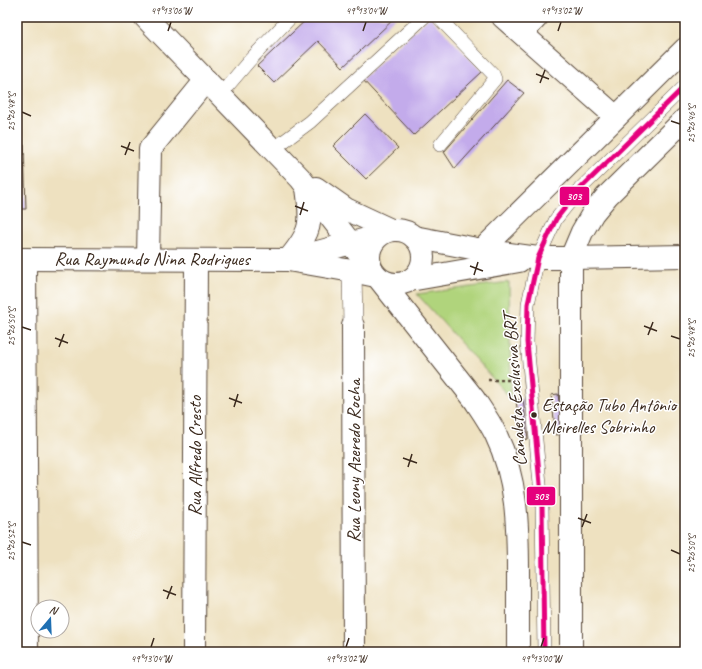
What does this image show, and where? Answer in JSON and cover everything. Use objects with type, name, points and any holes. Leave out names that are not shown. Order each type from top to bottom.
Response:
[{"type":"street","points":[[145,17],[304,183],[351,243],[370,274],[478,405],[497,436],[506,459],[516,502],[518,524],[518,652]]},
{"type":"street","points":[[503,17],[616,117]]},
{"type":"street","points":[[522,33],[537,17]]},
{"type":"street","points":[[482,250],[685,49]]},
{"type":"street","points":[[148,259],[150,149],[213,88]]},
{"type":"street","points":[[571,652],[571,258],[582,232],[593,213],[607,196],[685,120]]},
{"type":"street","points":[[304,183],[384,233]]},
{"type":"street","points":[[288,260],[300,246],[307,233],[310,222],[310,207],[304,183]]},
{"type":"street","points":[[399,230],[407,232],[420,244],[423,260],[421,268],[410,280],[403,284],[387,283],[370,274],[368,259],[369,251],[372,243],[384,233],[399,230]]},
{"type":"street","name":"Rua Raymundo Nina Rodrigues","points":[[288,260],[384,233]]},
{"type":"street","points":[[414,237],[482,250],[538,258],[685,256]]},
{"type":"street","points":[[410,280],[538,258]]},
{"type":"street","points":[[21,259],[22,432],[27,652]]},
{"type":"street","name":"Rua Raymundo Nina Rodrigues","points":[[21,259],[288,260],[370,274]]},
{"type":"street","name":"Rua Alfredo Cresto","points":[[194,652],[196,260]]},
{"type":"street","name":"Rua Leony Azeredo Rocha","points":[[354,652],[353,326],[370,274]]},
{"type":"lane","points":[[213,88],[249,61],[291,17]]},
{"type":"lane","points":[[272,150],[310,122],[424,17]]},
{"type":"lane","points":[[438,17],[493,74],[495,79],[440,145]]},
{"type":"lane","name":"Canaleta Exclusiva BRT","points":[[544,652],[542,506],[527,342],[528,304],[538,258],[556,219],[580,189],[685,86]]},
{"type":"green space","points":[[509,282],[511,399],[417,294]]},
{"type":"building","points":[[309,17],[396,17],[343,67],[318,41],[274,83],[257,66]]},
{"type":"building","points":[[430,17],[482,72],[414,135],[362,79]]},
{"type":"building","points":[[507,80],[524,93],[455,169],[444,152]]},
{"type":"building","points":[[365,114],[398,148],[366,179],[333,146]]},
{"type":"building","points":[[17,145],[24,145],[26,209],[17,209]]},
{"type":"building","name":"Estação Tubo Antônio Meirelles Sobrinho","points":[[558,394],[563,434],[556,435],[551,395]]},
{"type":"building","name":"Estação Tubo Antônio Meirelles Sobrinho","points":[[523,399],[528,439],[521,440],[516,400]]},
{"type":"transit line","name":"303","points":[[544,652],[542,506],[527,342],[528,304],[538,258],[556,219],[580,189],[685,86]]},
{"type":"place","name":"Estação Tubo Antônio Meirelles Sobrinho","points":[[534,415]]}]
